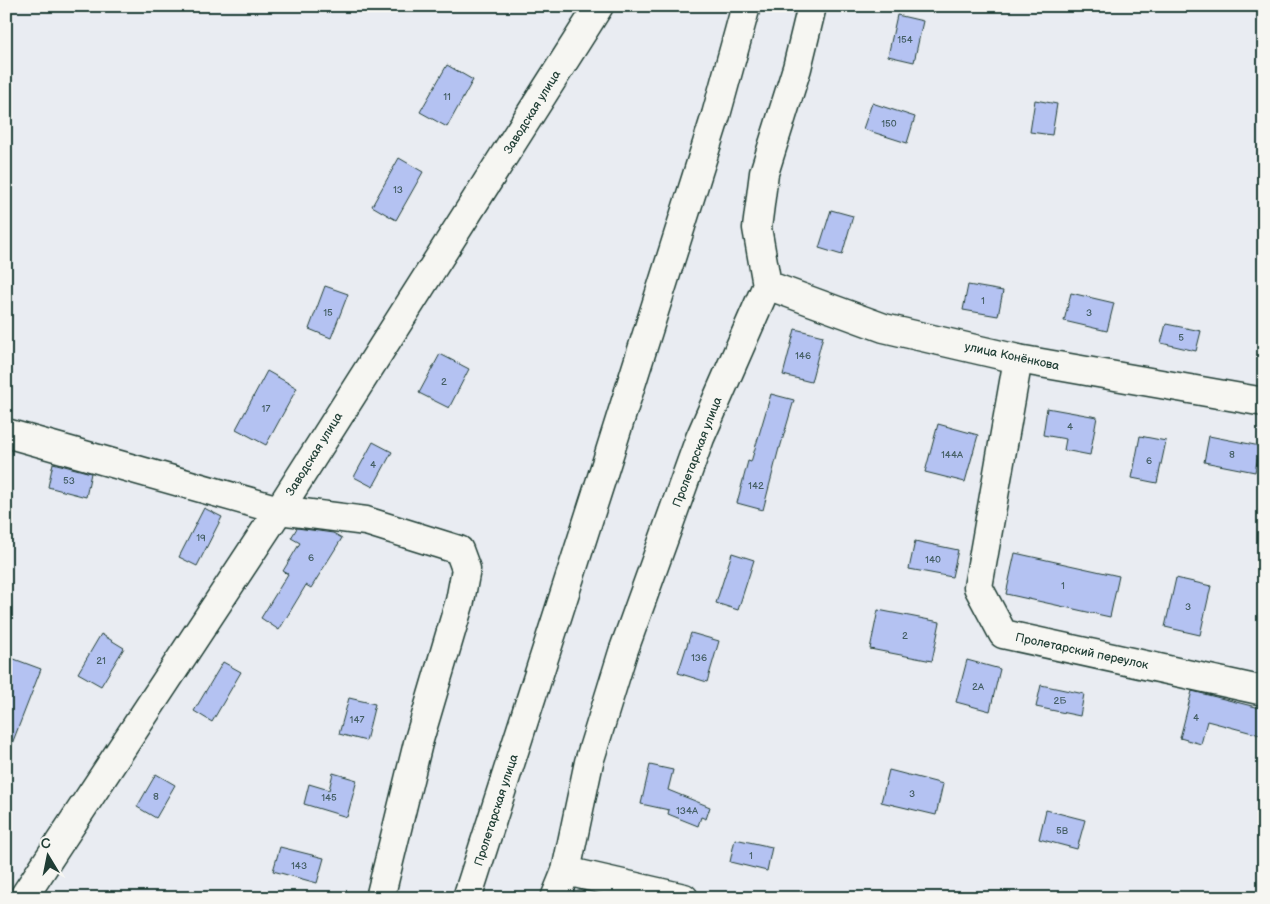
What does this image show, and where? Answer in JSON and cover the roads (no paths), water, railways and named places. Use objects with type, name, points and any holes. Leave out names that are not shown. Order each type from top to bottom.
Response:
[{"type":"street","name":"Заводская улица","points":[[23,898],[279,510],[599,6]]},
{"type":"street","name":"Пролетарская улица","points":[[467,898],[716,115],[746,6]]},
{"type":"street","points":[[767,285],[757,228],[764,173],[796,68],[812,6]]},
{"type":"street","name":"Пролетарская улица","points":[[555,898],[566,871],[589,762],[623,652],[700,438],[767,285]]},
{"type":"street","name":"улица Конёнкова","points":[[767,285],[884,328],[1018,359],[1264,402]]},
{"type":"street","name":"Пролетарский переулок","points":[[1018,359],[978,587],[1003,634],[1264,692]]},
{"type":"street","points":[[6,433],[279,510],[366,521],[459,550],[466,569],[460,601],[418,743],[380,898]]},
{"type":"street","points":[[566,871],[684,898]]}]
